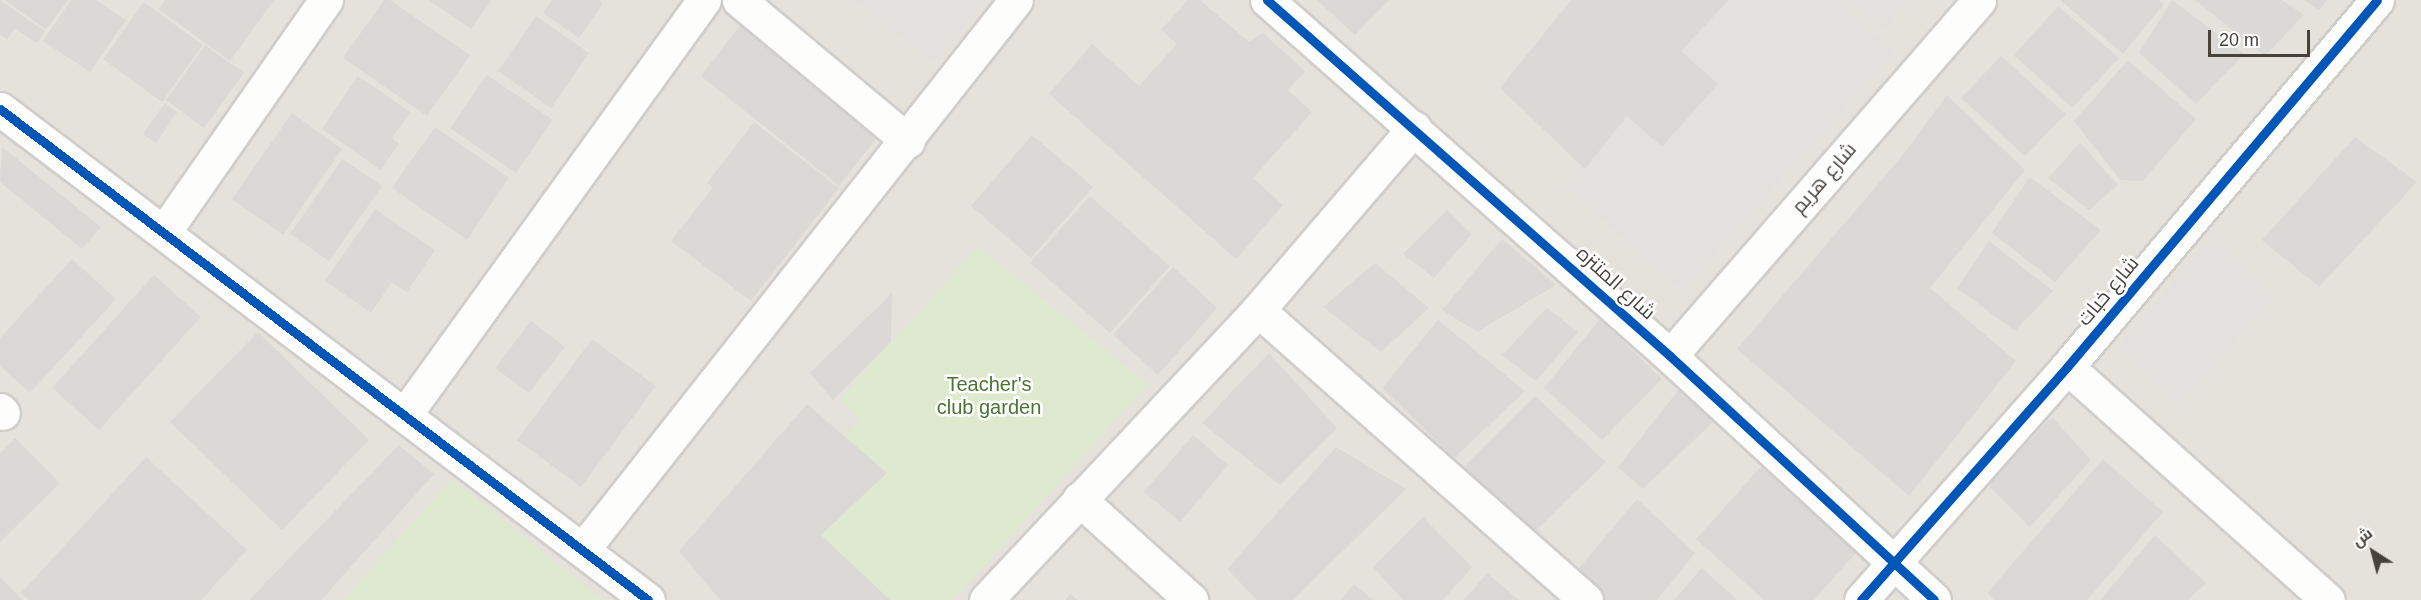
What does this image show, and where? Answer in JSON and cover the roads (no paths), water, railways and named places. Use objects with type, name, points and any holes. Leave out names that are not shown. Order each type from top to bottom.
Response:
[{"type":"street","points":[[164,232],[326,0]]},
{"type":"street","points":[[406,413],[704,0]]},
{"type":"street","points":[[739,0],[908,141]]},
{"type":"street","points":[[583,549],[908,141],[1016,0]]},
{"type":"street","name":"شارع المتنزه","points":[[1267,0],[1670,356],[1934,600]]},
{"type":"street","name":"شارع هريم","points":[[1670,356],[1979,0]]},
{"type":"street","name":"شارع خبات","points":[[1861,600],[2067,367],[2377,0]]},
{"type":"street","points":[[0,109],[406,413],[648,600]]},
{"type":"street","points":[[986,600],[1078,499],[1258,310],[1414,128]]},
{"type":"street","points":[[1258,310],[1586,600]]},
{"type":"street","points":[[2067,367],[2328,600]]},
{"type":"street","points":[[1078,499],[1191,600]]},
{"type":"park label","name":"Teacher's club garden","points":[[989,396]]}]
